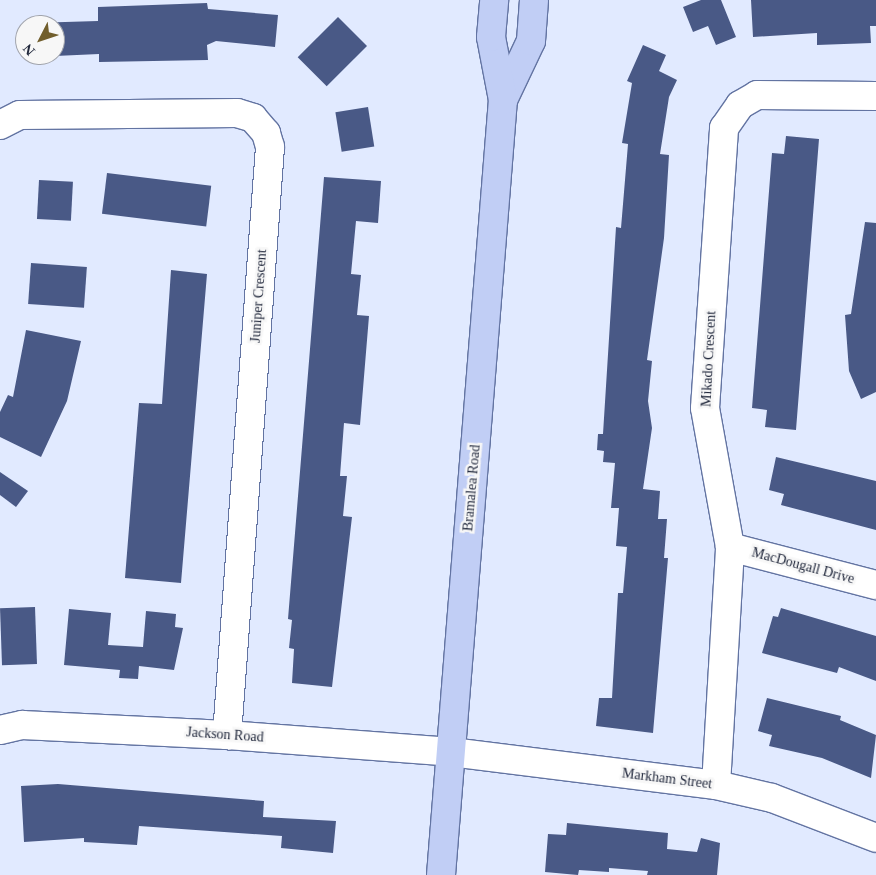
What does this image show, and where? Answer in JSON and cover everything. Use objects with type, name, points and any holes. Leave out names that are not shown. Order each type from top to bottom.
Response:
[{"type":"main road","name":"Bramalea Road","points":[[441,875],[503,100],[491,38],[494,0]]},
{"type":"main road","name":"Bramalea Road","points":[[503,100],[531,41],[534,0]]},
{"type":"street","name":"Mikado Crescent","points":[[716,785],[730,547],[705,408],[724,128],[740,105],[757,95],[876,96]]},
{"type":"street","name":"Juniper Crescent","points":[[0,125],[20,114],[238,113],[253,118],[266,133],[270,147],[227,735]]},
{"type":"street","name":"MacDougall Drive","points":[[730,547],[876,585]]},
{"type":"street","name":"Jackson Road","points":[[0,730],[22,725],[227,735],[451,752]]},
{"type":"street","name":"Markham Street","points":[[451,752],[716,785],[772,798],[876,838]]},
{"type":"building","points":[[701,0],[721,0],[736,37],[716,45],[708,26],[693,32],[683,7]]},
{"type":"building","points":[[751,0],[876,0],[876,26],[870,26],[871,43],[817,45],[817,33],[753,37]]},
{"type":"building","points":[[207,3],[208,9],[278,15],[275,47],[216,41],[207,45],[208,60],[99,62],[99,54],[65,56],[65,22],[98,21],[98,7]]},
{"type":"building","points":[[338,17],[367,46],[327,86],[298,57]]},
{"type":"building","points":[[643,45],[666,55],[659,71],[677,80],[669,97],[660,154],[669,155],[664,238],[647,360],[652,361],[648,401],[652,428],[643,489],[660,491],[658,519],[667,519],[664,558],[668,558],[653,733],[596,726],[599,698],[612,698],[618,593],[623,593],[627,547],[616,546],[619,508],[611,508],[615,463],[603,462],[604,451],[597,450],[598,434],[603,434],[616,227],[621,228],[628,144],[622,143],[632,83],[627,81]]},
{"type":"building","points":[[368,107],[374,147],[342,152],[335,112]]},
{"type":"building","points":[[786,136],[819,139],[796,430],[765,427],[767,410],[752,408],[772,153],[784,154]]},
{"type":"building","points":[[107,173],[211,186],[206,226],[102,214]]},
{"type":"building","points":[[324,177],[381,181],[378,223],[356,221],[351,274],[361,275],[357,315],[369,316],[360,425],[344,423],[340,476],[347,476],[343,516],[352,517],[332,687],[292,683],[294,649],[289,648],[292,620],[288,619]]},
{"type":"building","points":[[39,180],[73,182],[71,221],[37,219]]},
{"type":"building","points":[[865,222],[876,223],[876,392],[861,399],[849,371],[845,315],[851,314]]},
{"type":"building","points":[[31,263],[87,267],[84,308],[28,304]]},
{"type":"building","points":[[171,270],[207,274],[181,583],[125,578],[139,403],[162,404]]},
{"type":"building","points":[[26,330],[81,341],[67,401],[41,457],[0,437],[0,412],[8,395],[13,397]]},
{"type":"building","points":[[776,457],[876,481],[876,530],[781,505],[784,494],[769,490]]},
{"type":"building","points":[[0,472],[28,491],[16,507],[0,495]]},
{"type":"building","points":[[35,607],[37,664],[2,665],[0,608]]},
{"type":"building","points":[[781,608],[876,636],[876,681],[839,667],[837,673],[762,653],[773,616],[778,617]]},
{"type":"building","points":[[69,609],[111,613],[108,645],[143,647],[146,611],[176,614],[175,627],[183,628],[174,670],[139,666],[138,679],[119,678],[120,670],[64,665]]},
{"type":"building","points":[[767,698],[841,716],[840,720],[876,735],[871,778],[822,758],[769,746],[772,735],[758,731]]},
{"type":"building","points":[[58,784],[264,801],[263,817],[336,821],[333,853],[281,848],[282,836],[139,826],[137,845],[84,842],[84,838],[24,842],[21,786]]},
{"type":"building","points":[[567,823],[668,833],[667,849],[697,852],[701,838],[720,843],[717,875],[647,875],[648,871],[609,868],[609,872],[579,870],[578,875],[545,872],[548,834],[566,835]]}]
